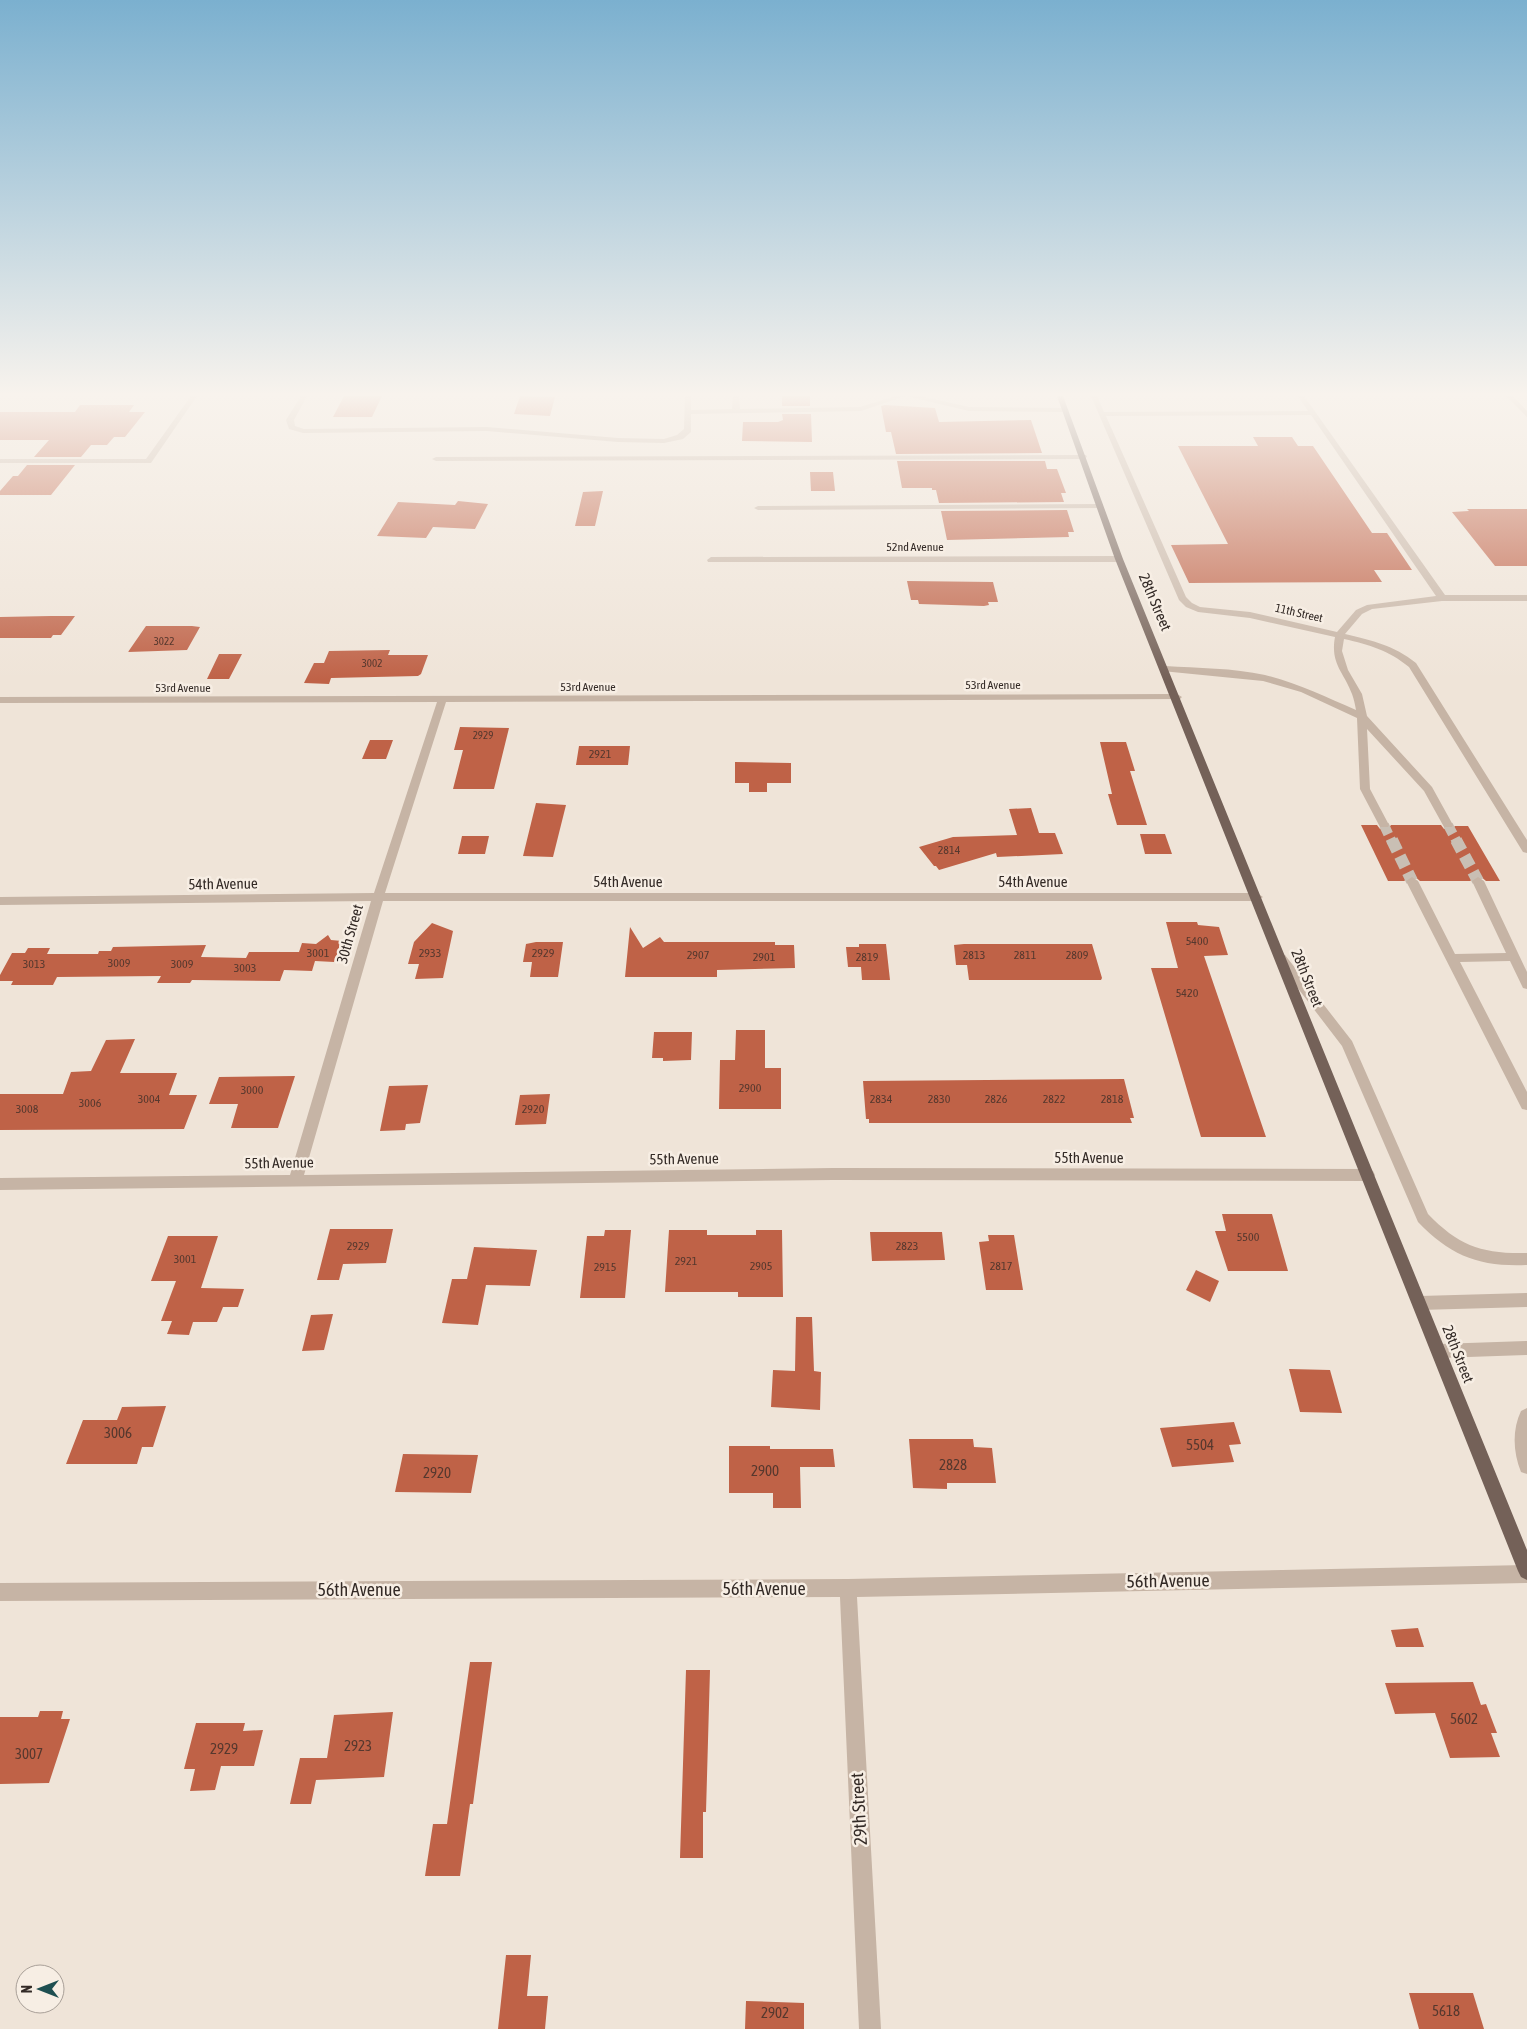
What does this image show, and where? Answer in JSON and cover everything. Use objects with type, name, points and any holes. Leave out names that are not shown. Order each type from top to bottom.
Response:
[{"type":"main road","name":"28th Street","points":[[1095,491],[1119,558],[1177,697],[1527,1572]]},
{"type":"street","name":"11th Street","points":[[1135,491],[1182,598],[1189,605],[1211,612],[1241,614],[1340,635],[1396,652],[1413,665],[1527,849]]},
{"type":"street","points":[[1367,491],[1442,598]]},
{"type":"street","points":[[758,508],[1100,506]]},
{"type":"street","name":"52nd Avenue","points":[[711,560],[1119,558]]},
{"type":"street","points":[[1384,825],[1365,789],[1362,717],[1357,694],[1343,670],[1337,651],[1340,635],[1359,612],[1370,607],[1442,598],[1527,598]]},
{"type":"street","points":[[1165,669],[1228,673],[1264,678],[1304,690],[1362,717],[1428,789],[1448,826]]},
{"type":"street","name":"53rd Avenue","points":[[0,700],[1177,697]]},
{"type":"street","name":"30th Street","points":[[296,1179],[378,897],[442,700]]},
{"type":"street","points":[[1412,881],[1527,1105]]},
{"type":"street","points":[[1478,881],[1527,985]]},
{"type":"street","name":"54th Avenue","points":[[0,901],[378,897],[1257,897]]},
{"type":"street","points":[[1452,958],[1514,957]]},
{"type":"street","points":[[1282,958],[1347,1044],[1423,1218],[1444,1239],[1480,1255],[1509,1260],[1527,1259]]},
{"type":"street","name":"55th Avenue","points":[[0,1184],[833,1174],[1368,1175]]},
{"type":"street","points":[[1420,1303],[1527,1300]]},
{"type":"street","points":[[1439,1351],[1527,1348]]},
{"type":"street","points":[[1527,1416],[1523,1423],[1523,1444],[1527,1466]]},
{"type":"street","name":"56th Avenue","points":[[0,1592],[848,1588],[1527,1572]]},
{"type":"street","name":"29th Street","points":[[848,1588],[870,2029]]},
{"type":"building","points":[[0,491],[54,491],[51,495],[0,495]]},
{"type":"building","points":[[603,491],[595,526],[575,526],[583,492]]},
{"type":"building","points":[[936,491],[1065,491],[1066,493],[1061,493],[1064,502],[939,503]]},
{"type":"building","points":[[1201,491],[1343,491],[1372,533],[1387,533],[1412,570],[1374,570],[1382,582],[1189,583],[1171,545],[1228,544]]},
{"type":"building","points":[[458,501],[488,504],[475,529],[433,527],[426,538],[377,536],[398,502],[455,505]]},
{"type":"building","points":[[1467,509],[1527,509],[1527,566],[1495,566],[1452,512],[1469,511]]},
{"type":"building","points":[[1067,510],[1074,532],[1068,532],[1069,537],[947,540],[941,511]]},
{"type":"building","points":[[907,581],[993,582],[998,602],[988,602],[989,605],[984,606],[919,604],[918,600],[911,600]]},
{"type":"building","points":[[75,616],[61,635],[53,635],[51,638],[0,638],[0,617]]},
{"type":"building","points":[[146,626],[200,627],[187,650],[128,652]]},
{"type":"building","points":[[390,650],[388,655],[428,655],[421,674],[418,676],[331,678],[329,684],[304,683],[314,663],[324,663],[329,651]]},
{"type":"building","points":[[219,654],[242,654],[229,679],[207,679]]},
{"type":"building","points":[[460,727],[509,728],[494,789],[453,789],[463,750],[454,750]]},
{"type":"building","points":[[370,740],[393,740],[386,759],[362,759]]},
{"type":"building","points":[[1100,742],[1126,742],[1135,771],[1130,771],[1147,825],[1117,825],[1108,794],[1112,794]]},
{"type":"building","points":[[579,746],[630,746],[628,765],[576,765]]},
{"type":"building","points":[[735,762],[791,763],[791,783],[767,783],[767,792],[749,792],[749,783],[735,783]]},
{"type":"building","points":[[536,803],[566,805],[553,857],[523,856]]},
{"type":"building","points":[[1031,808],[1039,833],[1055,833],[1063,854],[997,857],[996,853],[939,870],[919,847],[953,837],[1017,835],[1009,809]]},
{"type":"building","points":[[1361,825],[1377,825],[1380,829],[1388,829],[1391,825],[1441,825],[1444,829],[1452,829],[1455,826],[1468,826],[1500,881],[1486,881],[1479,875],[1470,881],[1420,881],[1413,875],[1404,881],[1388,881]]},
{"type":"building","points":[[1140,834],[1165,834],[1172,854],[1145,854]]},
{"type":"building","points":[[462,836],[489,836],[485,854],[458,854]]},
{"type":"building","points":[[1166,922],[1197,922],[1198,925],[1219,927],[1228,955],[1204,956],[1266,1137],[1201,1137],[1151,968],[1178,968]]},
{"type":"building","points":[[432,923],[453,931],[443,978],[415,979],[419,964],[408,964],[414,942]]},
{"type":"building","points":[[630,927],[643,948],[660,937],[664,942],[775,942],[775,945],[794,945],[795,968],[717,970],[717,977],[625,977]]},
{"type":"building","points":[[328,935],[331,940],[342,941],[334,962],[315,961],[312,971],[284,970],[280,981],[192,980],[190,983],[157,983],[161,976],[57,977],[53,985],[11,985],[13,981],[0,981],[0,975],[12,953],[25,953],[28,948],[50,948],[47,954],[98,954],[99,951],[111,951],[113,947],[206,945],[201,957],[246,958],[249,952],[299,952],[302,943],[316,944]]},
{"type":"building","points":[[563,942],[558,977],[530,977],[532,962],[523,962],[526,944]]},
{"type":"building","points":[[859,944],[886,944],[890,980],[862,980],[861,967],[848,967],[846,947],[859,947]]},
{"type":"building","points":[[1092,944],[1102,978],[1101,980],[969,980],[967,965],[956,965],[954,945]]},
{"type":"building","points":[[736,1030],[765,1030],[765,1068],[781,1068],[781,1109],[719,1109],[720,1060],[735,1060]]},
{"type":"building","points":[[654,1032],[692,1032],[691,1060],[663,1061],[663,1058],[652,1058]]},
{"type":"building","points":[[135,1039],[120,1073],[177,1073],[169,1095],[197,1095],[184,1129],[0,1130],[0,1094],[63,1094],[71,1072],[91,1071],[106,1040]]},
{"type":"building","points":[[295,1076],[278,1128],[231,1128],[238,1104],[209,1104],[219,1077]]},
{"type":"building","points":[[1124,1079],[1134,1118],[1130,1118],[1132,1123],[869,1123],[869,1119],[866,1119],[863,1081]]},
{"type":"building","points":[[428,1085],[420,1123],[406,1124],[405,1130],[380,1131],[389,1086]]},
{"type":"building","points":[[550,1094],[546,1124],[515,1125],[520,1095]]},
{"type":"building","points":[[1222,1214],[1272,1214],[1288,1271],[1228,1271],[1215,1231],[1226,1231]]},
{"type":"building","points":[[330,1229],[393,1229],[386,1263],[343,1264],[339,1280],[317,1280]]},
{"type":"building","points":[[605,1230],[631,1230],[625,1298],[580,1298],[587,1236],[604,1236]]},
{"type":"building","points":[[669,1230],[707,1230],[707,1235],[756,1235],[756,1230],[782,1230],[783,1297],[738,1297],[738,1292],[665,1292]]},
{"type":"building","points":[[870,1232],[942,1232],[945,1260],[872,1261]]},
{"type":"building","points":[[988,1235],[1014,1235],[1023,1290],[986,1290],[979,1242],[989,1241]]},
{"type":"building","points":[[168,1236],[218,1236],[201,1288],[244,1289],[238,1307],[223,1307],[217,1322],[193,1322],[189,1335],[167,1334],[172,1321],[161,1321],[176,1281],[151,1281]]},
{"type":"building","points":[[474,1247],[537,1250],[530,1286],[486,1285],[478,1325],[442,1323],[452,1279],[467,1279]]},
{"type":"building","points":[[1196,1270],[1219,1281],[1210,1302],[1186,1290]]},
{"type":"building","points":[[333,1314],[324,1350],[302,1351],[311,1315]]},
{"type":"building","points":[[796,1317],[812,1317],[814,1371],[821,1372],[820,1410],[771,1407],[773,1370],[795,1371]]},
{"type":"building","points":[[1289,1369],[1330,1370],[1342,1413],[1300,1412]]},
{"type":"building","points":[[166,1406],[153,1447],[142,1447],[137,1464],[66,1464],[83,1420],[117,1420],[122,1407]]},
{"type":"building","points":[[1234,1422],[1241,1444],[1229,1445],[1234,1462],[1172,1467],[1160,1428]]},
{"type":"building","points":[[909,1439],[973,1439],[974,1447],[992,1448],[996,1483],[947,1483],[947,1489],[913,1488]]},
{"type":"building","points":[[729,1446],[770,1446],[770,1449],[833,1449],[835,1467],[800,1467],[801,1508],[773,1508],[773,1493],[729,1493]]},
{"type":"building","points":[[403,1454],[478,1455],[471,1493],[395,1492]]},
{"type":"building","points":[[1418,1628],[1424,1647],[1396,1647],[1391,1630]]},
{"type":"building","points":[[470,1662],[492,1662],[473,1804],[470,1804],[460,1876],[425,1876],[433,1824],[447,1824]]},
{"type":"building","points":[[686,1670],[710,1670],[706,1812],[703,1812],[703,1858],[680,1858]]},
{"type":"building","points":[[1473,1682],[1481,1705],[1486,1704],[1497,1733],[1491,1733],[1500,1757],[1450,1758],[1435,1713],[1395,1714],[1385,1683]]},
{"type":"building","points":[[40,1711],[63,1711],[61,1719],[70,1719],[49,1783],[0,1784],[0,1717],[38,1717]]},
{"type":"building","points":[[393,1712],[384,1777],[316,1780],[311,1804],[290,1804],[300,1758],[327,1758],[334,1715]]},
{"type":"building","points":[[196,1723],[245,1723],[243,1731],[263,1730],[254,1766],[221,1766],[215,1790],[190,1791],[195,1769],[184,1769]]},
{"type":"building","points":[[506,1955],[531,1955],[527,1996],[548,1996],[545,2029],[498,2029]]},
{"type":"building","points":[[1409,1993],[1473,1993],[1484,2029],[1419,2029]]},
{"type":"building","points":[[746,2001],[804,2003],[804,2029],[745,2029]]},
{"type":"tunnel","points":[[1384,825],[1392,842]]},
{"type":"tunnel","points":[[1448,825],[1457,842]]},
{"type":"tunnel","points":[[1392,840],[1412,881]]},
{"type":"tunnel","points":[[1456,840],[1478,881]]}]
